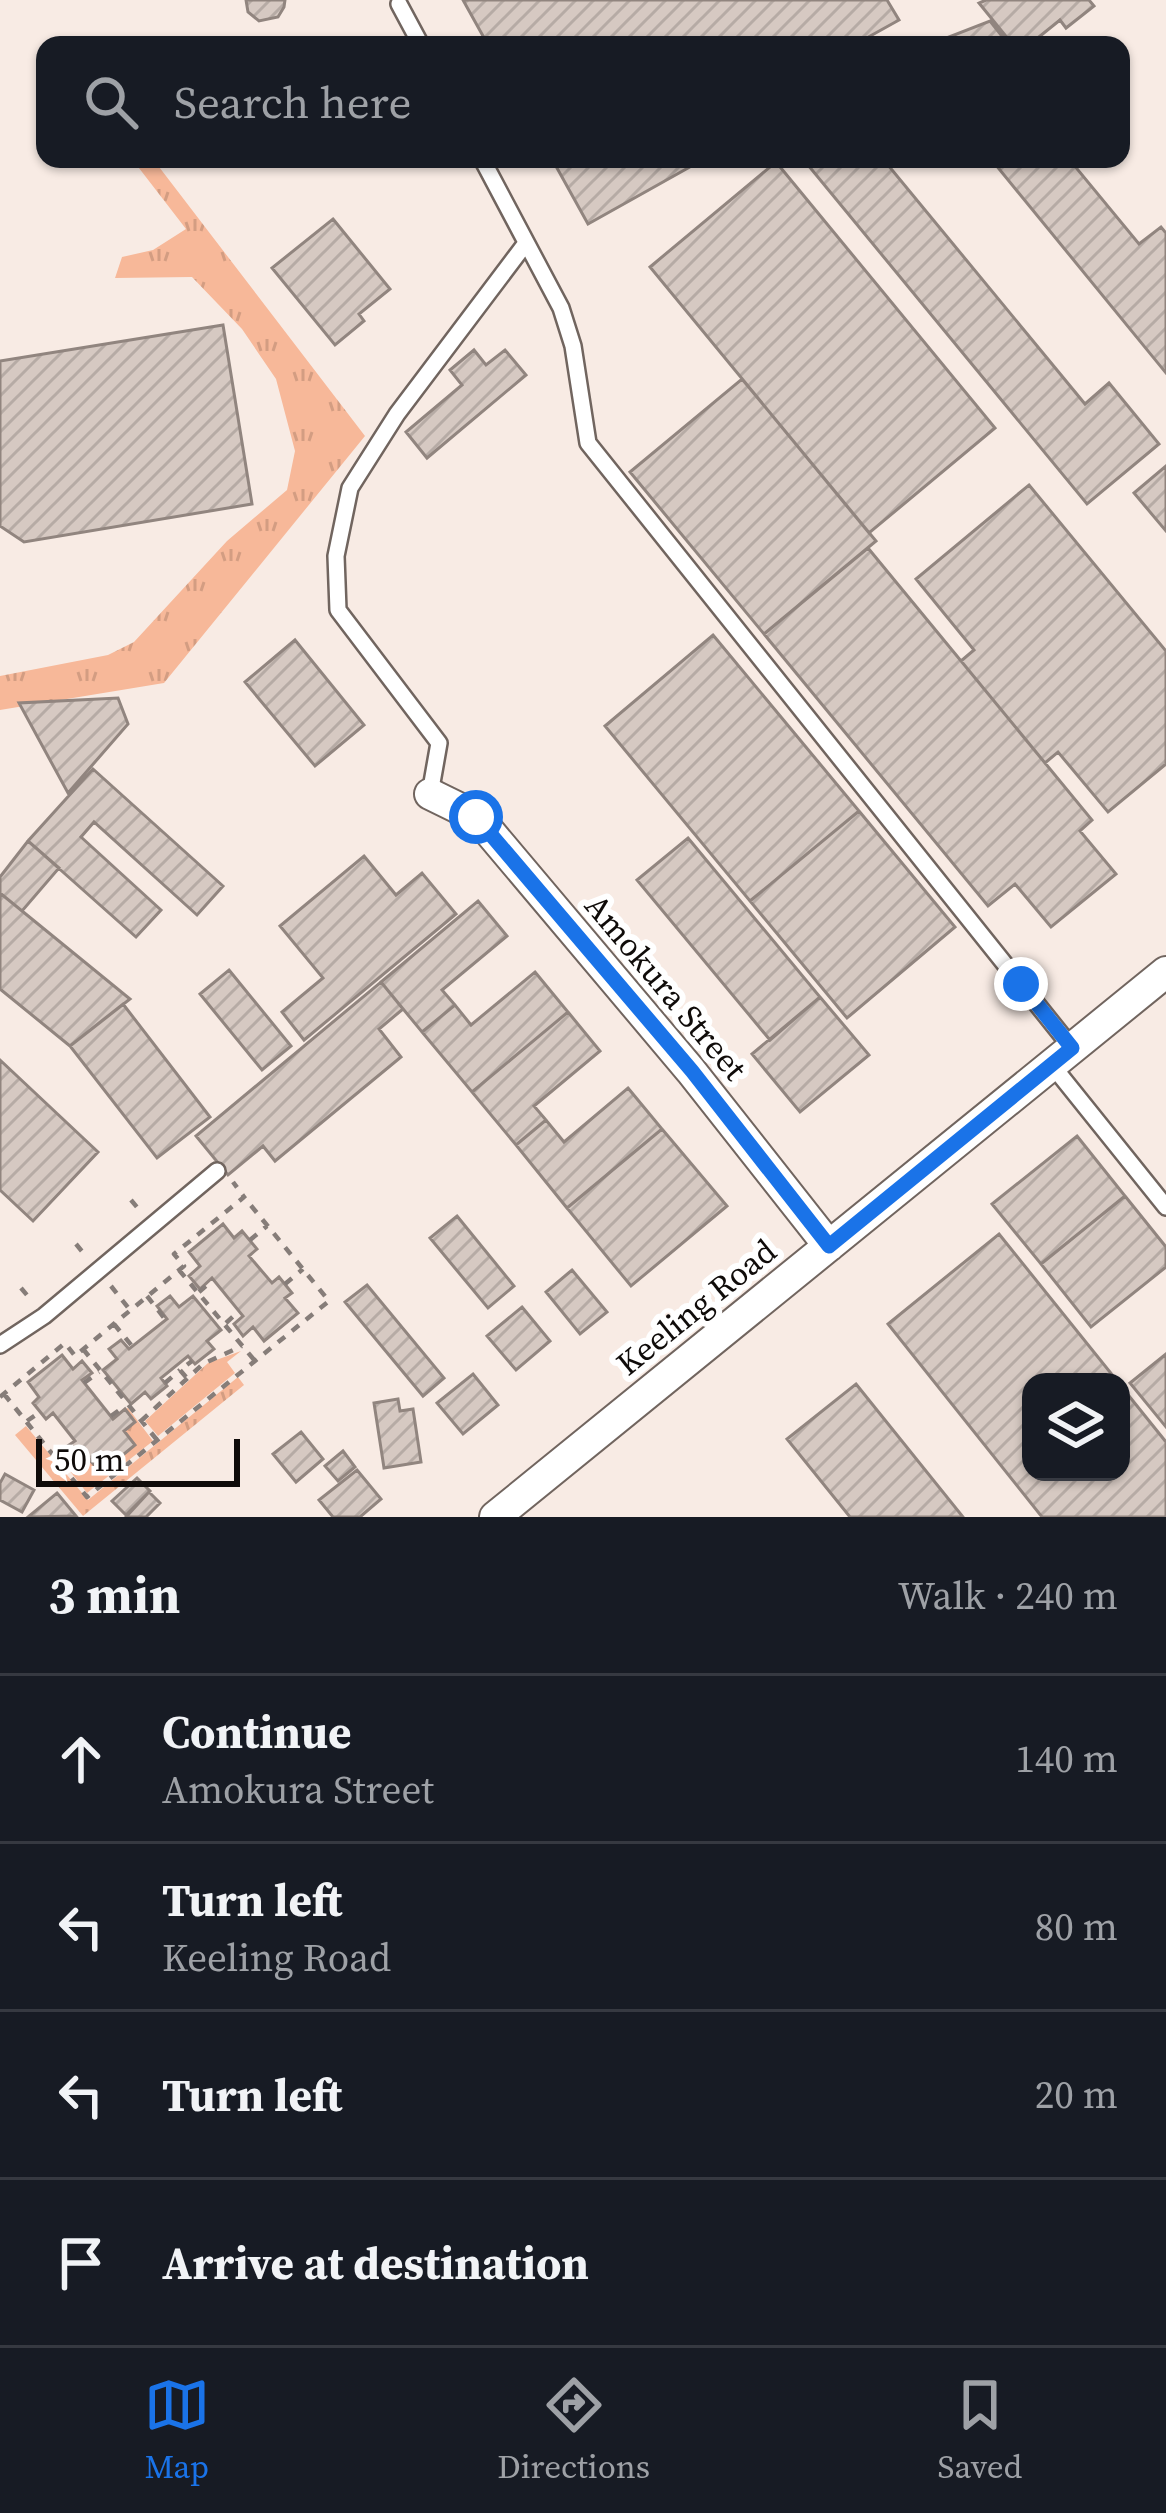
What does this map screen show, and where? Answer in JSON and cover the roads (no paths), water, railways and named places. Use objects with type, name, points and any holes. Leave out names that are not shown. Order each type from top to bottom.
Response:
[{"type":"street","name":"Amokura Street","points":[[430,794],[476,817],[692,1071],[829,1246]]},
{"type":"street","name":"Keeling Road","points":[[495,1517],[1166,972]]},
{"type":"lane","points":[[399,4],[416,36]]},
{"type":"lane","points":[[487,168],[561,308],[573,346],[588,443],[1062,1057],[1166,1207]]},
{"type":"lane","points":[[430,794],[439,742],[338,610],[336,556],[350,488],[397,414],[526,242]]},
{"type":"lane","points":[[0,1345],[44,1316],[217,1171]]}]
